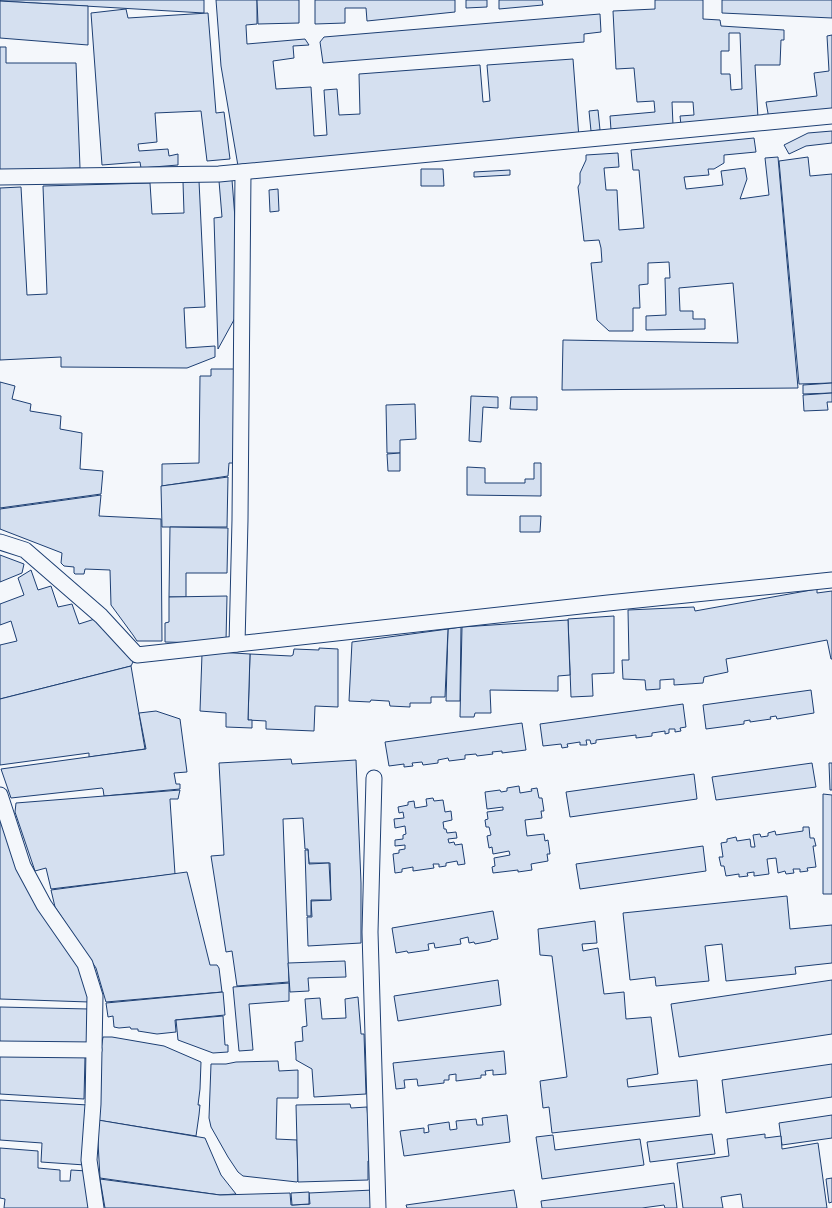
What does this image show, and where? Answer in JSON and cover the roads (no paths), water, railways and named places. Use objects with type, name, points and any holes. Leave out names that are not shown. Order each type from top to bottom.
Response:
[{"type":"street","points":[[0,177],[219,174],[832,116]]},
{"type":"street","points":[[236,644],[240,512],[243,172]]},
{"type":"street","points":[[0,542],[25,550],[101,616],[137,655],[832,580]]},
{"type":"street","points":[[374,778],[370,932],[378,1208]]},
{"type":"street","points":[[0,794],[23,866],[44,905],[85,964],[95,996],[89,1160],[96,1208]]},
{"type":"street","points":[[0,1048],[94,1050]]}]
